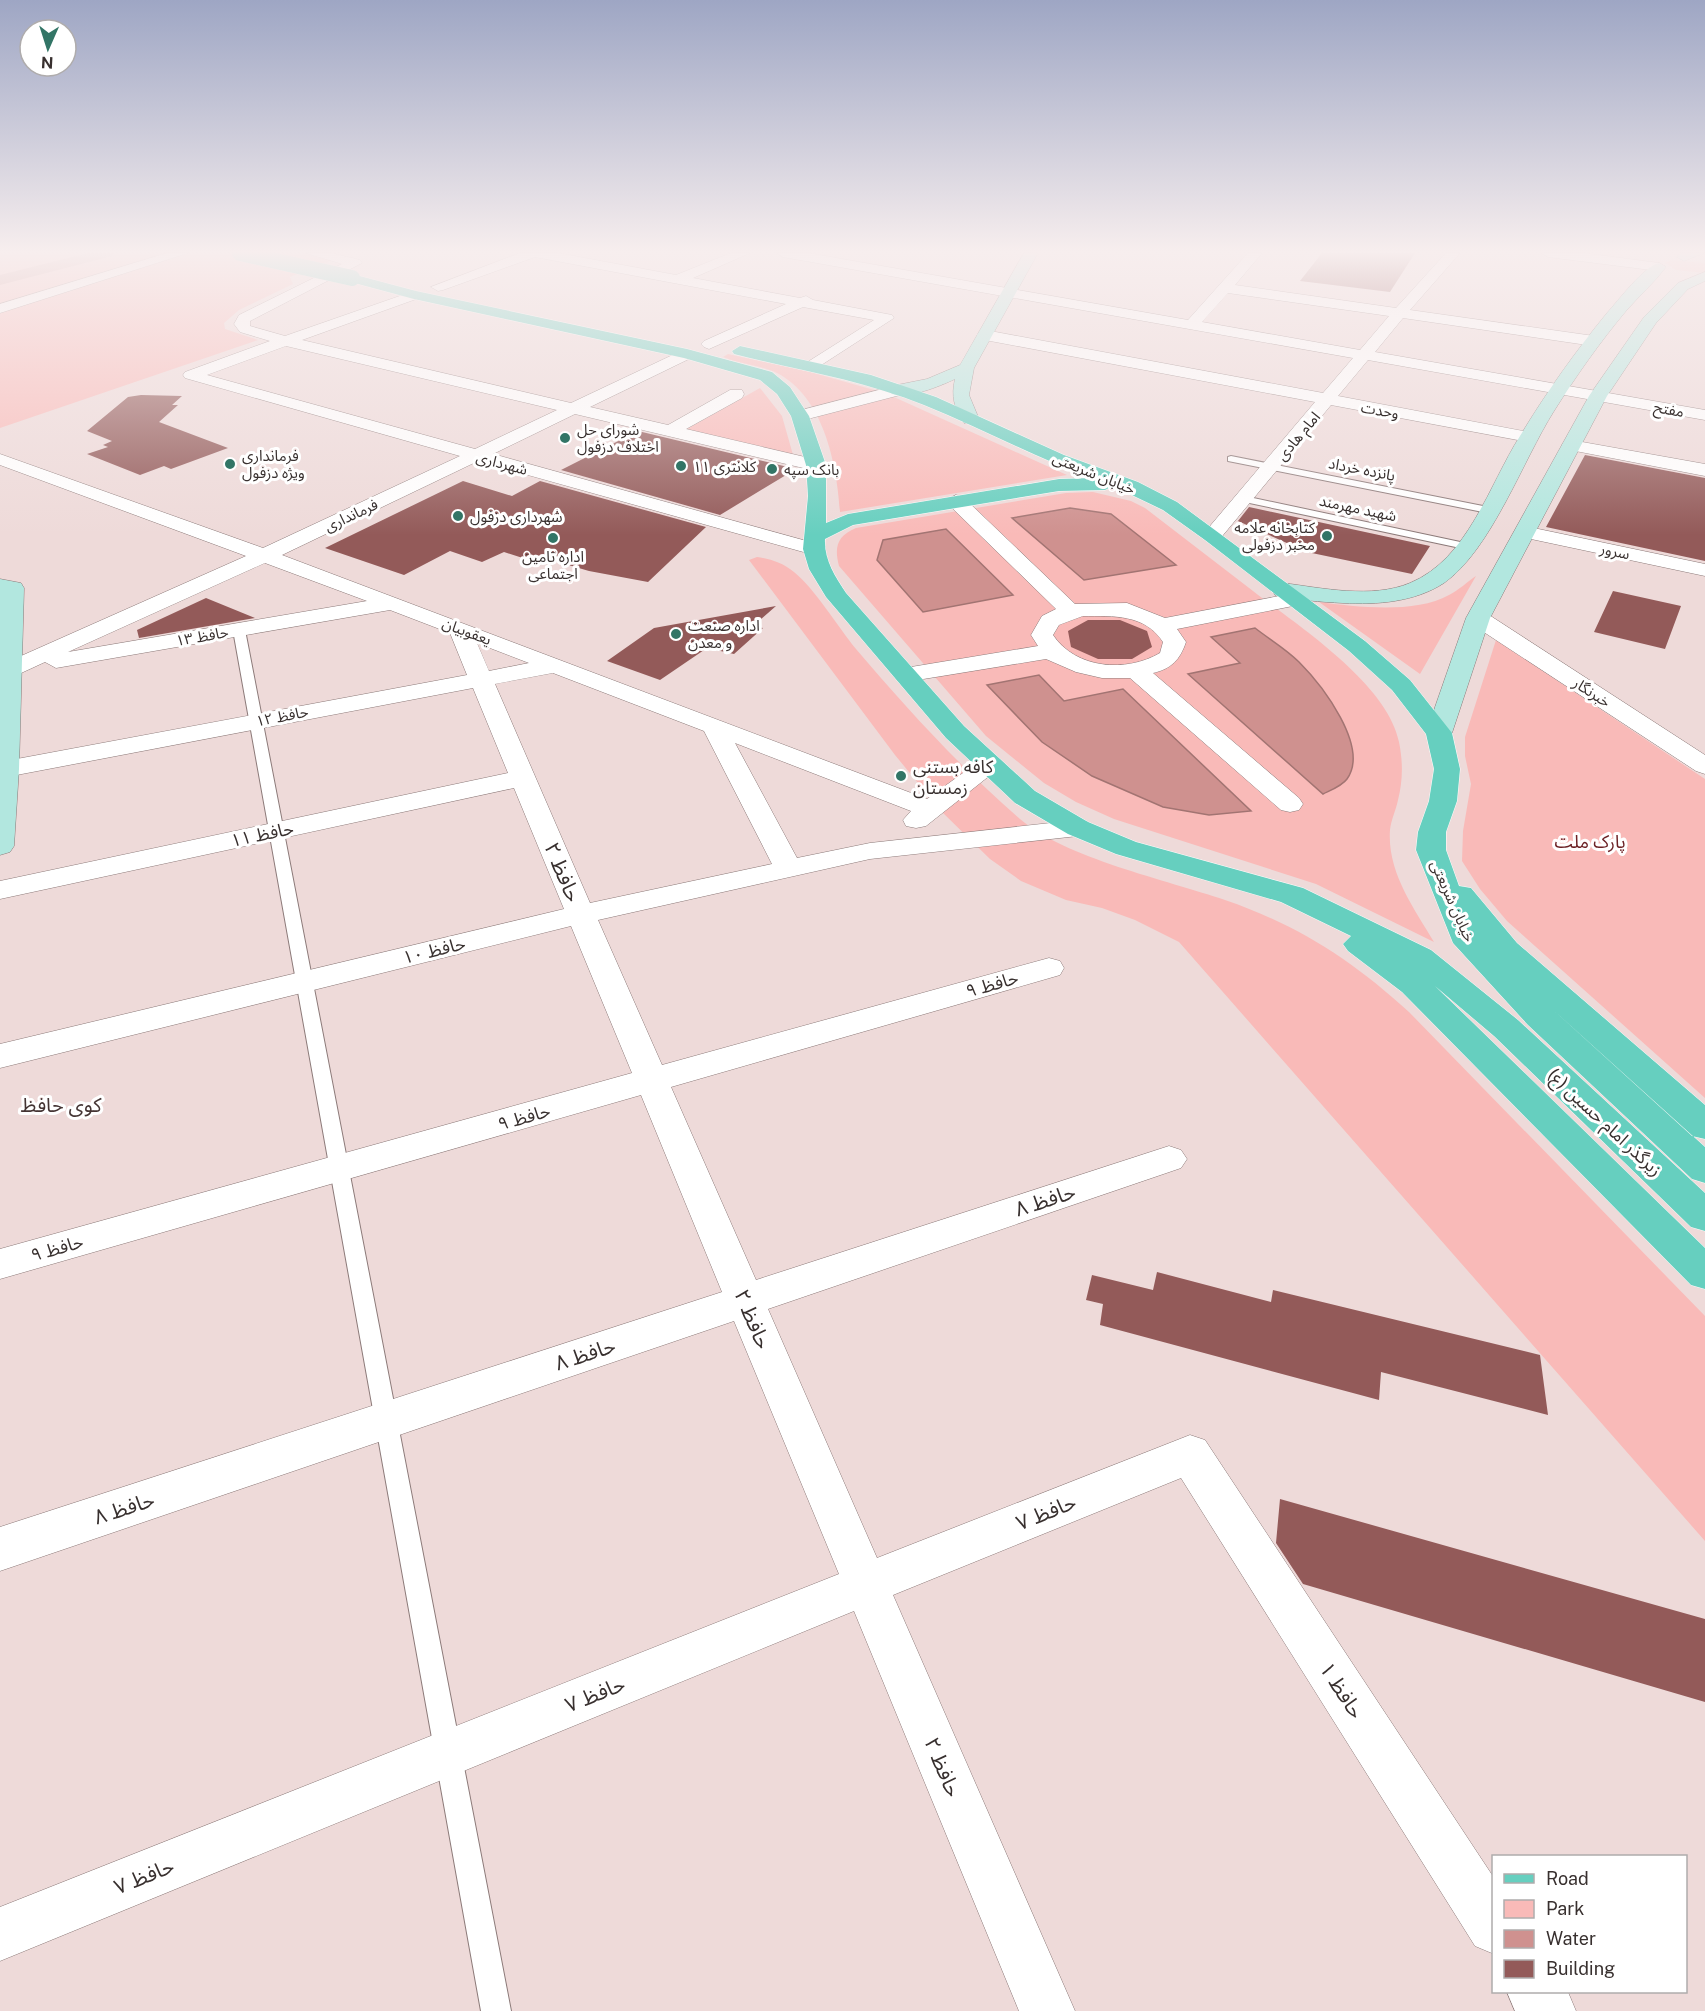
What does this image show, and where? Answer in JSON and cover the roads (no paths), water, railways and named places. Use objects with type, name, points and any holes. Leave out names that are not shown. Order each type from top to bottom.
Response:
[{"type":"main road","name":"خیابان شریعتی","points":[[687,347],[812,366],[898,390],[970,419],[1057,459],[1131,486],[1170,506],[1289,594],[1401,685],[1439,733],[1447,769],[1443,801],[1432,832],[1431,850],[1436,867],[1469,942],[1540,1017]]},
{"type":"main road","name":"خیابان شریعتی","points":[[689,347],[766,376],[777,383],[800,416],[816,465],[818,496],[814,543],[820,569],[837,597],[955,732],[1025,797],[1078,828],[1156,858],[1292,896],[1420,957],[1506,1028]]},
{"type":"main road","points":[[970,419],[960,395],[966,368],[978,347]]},
{"type":"main road","points":[[1289,594],[1341,596],[1396,593],[1418,588],[1438,577],[1454,562],[1465,546],[1528,437],[1590,347]]},
{"type":"main road","points":[[1439,733],[1478,618],[1598,396],[1632,347]]},
{"type":"main road","points":[[898,390],[932,383],[966,368]]},
{"type":"main road","points":[[814,543],[848,520],[1078,483],[1131,486]]},
{"type":"main road","points":[[1484,516],[1524,532]]},
{"type":"main road","points":[[0,586],[13,588],[6,770],[0,846]]},
{"type":"main road","points":[[1436,867],[1506,950],[1705,1126]]},
{"type":"main road","points":[[1292,896],[1413,984],[1705,1273]]},
{"type":"main road","name":"زیرگذر امام حسین (ع)","points":[[1540,1017],[1705,1169]]},
{"type":"main road","name":"زیرگذر امام حسین (ع)","points":[[1506,1028],[1705,1216]]},
{"type":"street","name":"شهرداری","points":[[269,347],[191,375],[476,456],[814,543]]},
{"type":"street","points":[[310,347],[816,465]]},
{"type":"street","name":"فرمانداری","points":[[11,669],[264,556],[703,347]]},
{"type":"street","points":[[812,366],[842,347]]},
{"type":"street","name":"وحدت","points":[[1051,347],[1528,437]]},
{"type":"street","points":[[1318,347],[1561,389]]},
{"type":"street","name":"امام هادی","points":[[1212,536],[1372,347]]},
{"type":"street","name":"مفتح","points":[[1561,389],[1705,415]]},
{"type":"street","points":[[800,416],[898,390]]},
{"type":"street","points":[[671,431],[736,394]]},
{"type":"street","points":[[1571,446],[1705,470]]},
{"type":"street","name":"یعقوبیان","points":[[0,459],[393,603],[932,810]]},
{"type":"street","points":[[956,501],[1070,611]]},
{"type":"street","name":"سرور","points":[[1524,532],[1705,570]]},
{"type":"street","points":[[1163,624],[1289,594]]},
{"type":"street","name":"حافظ ۱۳","points":[[11,669],[393,603]]},
{"type":"street","points":[[1112,608],[1141,614],[1163,624],[1176,640],[1176,648],[1171,656],[1157,665],[1136,671],[1086,669],[1050,651],[1042,636],[1044,628],[1050,621],[1070,611],[1112,608]]},
{"type":"street","name":"خبرنگار","points":[[1478,618],[1705,766]]},
{"type":"street","name":"حافظ ۲","points":[[459,628],[1047,2011]]},
{"type":"street","points":[[905,675],[1050,651]]},
{"type":"street","name":"حافظ ۱۲","points":[[6,770],[557,665]]},
{"type":"street","points":[[1136,671],[1290,804]]},
{"type":"street","points":[[713,725],[789,868]]},
{"type":"street","points":[[870,851],[932,810],[990,765]]},
{"type":"street","name":"حافظ ۱۱","points":[[0,890],[523,778]]},
{"type":"street","name":"حافظ ۱۰","points":[[0,1056],[581,914],[789,868],[870,851],[1078,828]]},
{"type":"street","name":"حافظ ۹","points":[[0,1264],[1049,968]]},
{"type":"street","name":"حافظ ۸","points":[[0,1550],[1169,1159]]},
{"type":"street","name":"حافظ ۷","points":[[0,1934],[1190,1454]]},
{"type":"street","name":"حافظ ۱","points":[[1190,1454],[1492,1924]]},
{"type":"street","points":[[1536,1993],[1548,2011]]},
{"type":"lane","name":"پانزده خرداد","points":[[1231,459],[1272,466],[1484,516]]},
{"type":"lane","name":"شهید مهرمند","points":[[1244,499],[1465,546]]},
{"type":"lane","points":[[239,630],[496,2011]]},
{"type":"water","points":[[1070,508],[1111,514],[1176,565],[1084,580],[1012,518]]},
{"type":"water","points":[[946,529],[1013,595],[923,612],[877,560],[883,540]]},
{"type":"water","points":[[1255,628],[1289,653],[1309,672],[1330,701],[1348,734],[1352,750],[1352,766],[1347,779],[1323,794],[1188,674],[1240,663],[1211,637]]},
{"type":"water","points":[[1039,675],[1064,701],[1123,689],[1251,811],[1209,815],[1163,807],[1092,776],[1042,742],[987,685]]},
{"type":"place","name":"شورای حل اختلاف دزفول","points":[[565,438]]},
{"type":"place","name":"فرمانداری ویژه دزفول","points":[[230,464]]},
{"type":"place","name":"کلانتری ۱۱","points":[[681,466]]},
{"type":"place","name":"بانک سپه","points":[[772,469]]},
{"type":"place","name":"شهرداری دزفول","points":[[458,516]]},
{"type":"place","name":"کتابخانه علامه مخبر دزفولی","points":[[1327,536]]},
{"type":"place","name":"اداره تامین اجتماعی","points":[[553,538]]},
{"type":"place","name":"اداره صنعت و معدن","points":[[676,634]]},
{"type":"place","name":"کافه بستنی زمستان","points":[[901,776]]},
{"type":"district","name":"کوی حافظ","points":[[61,1105]]},
{"type":"park label","name":"پارک ملت","points":[[1590,841]]}]
